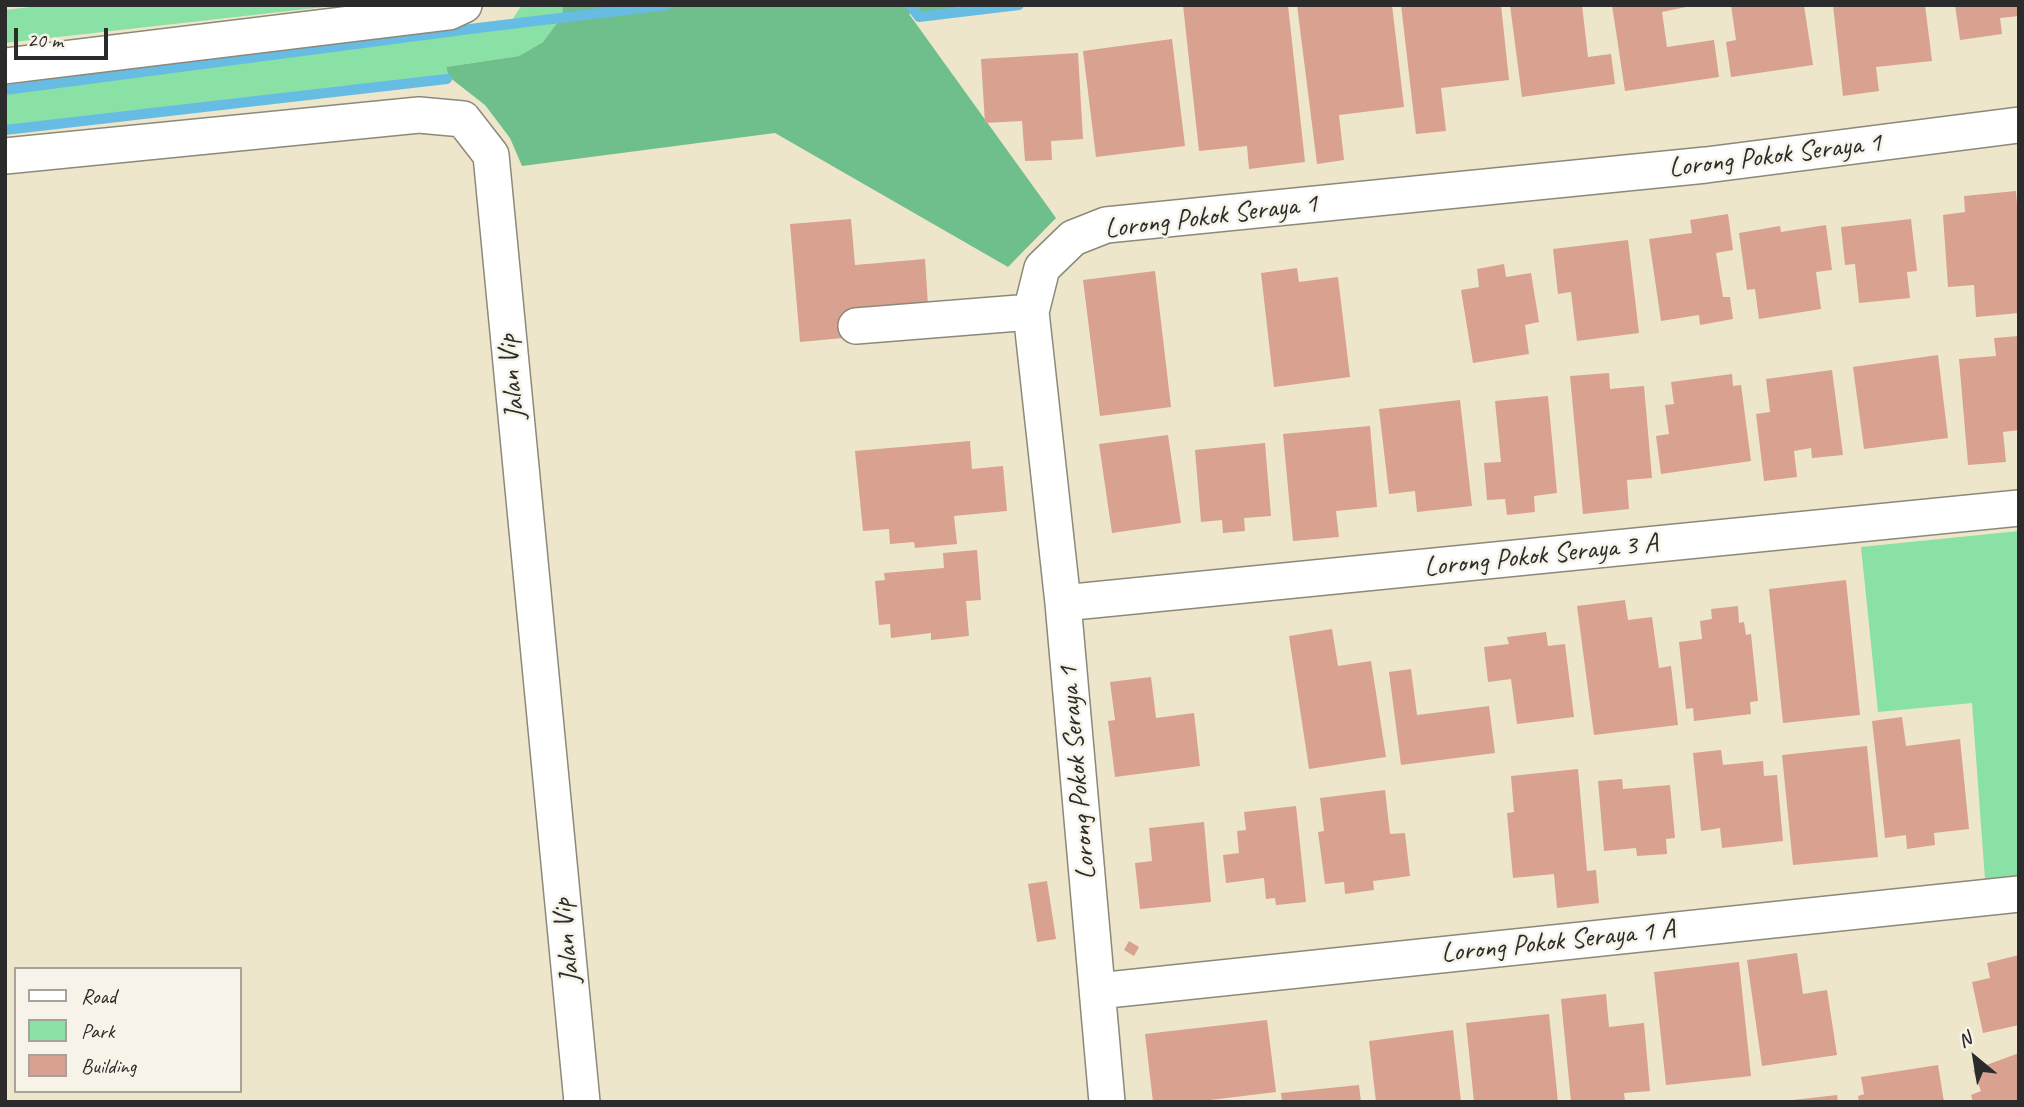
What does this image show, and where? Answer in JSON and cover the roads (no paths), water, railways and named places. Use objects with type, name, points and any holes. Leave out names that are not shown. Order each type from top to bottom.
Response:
[{"type":"street","points":[[5,66],[449,12],[464,5]]},
{"type":"street","name":"Jalan Vip","points":[[5,156],[419,115],[463,119],[491,155],[582,1102]]},
{"type":"street","name":"Lorong Pokok Seraya 1","points":[[1107,1102],[1063,603],[1031,312],[1042,268],[1073,238],[1106,225],[1706,165],[2019,125]]},
{"type":"street","points":[[856,326],[1031,312]]},
{"type":"street","name":"Lorong Pokok Seraya 3 A","points":[[1063,603],[2019,509]]},
{"type":"street","name":"Lorong Pokok Seraya 1 A","points":[[1098,991],[2019,894]]},
{"type":"waterway","points":[[5,90],[667,5]]},
{"type":"waterway","points":[[910,5],[919,17],[1019,5]]},
{"type":"waterway","points":[[5,130],[447,79]]}]
